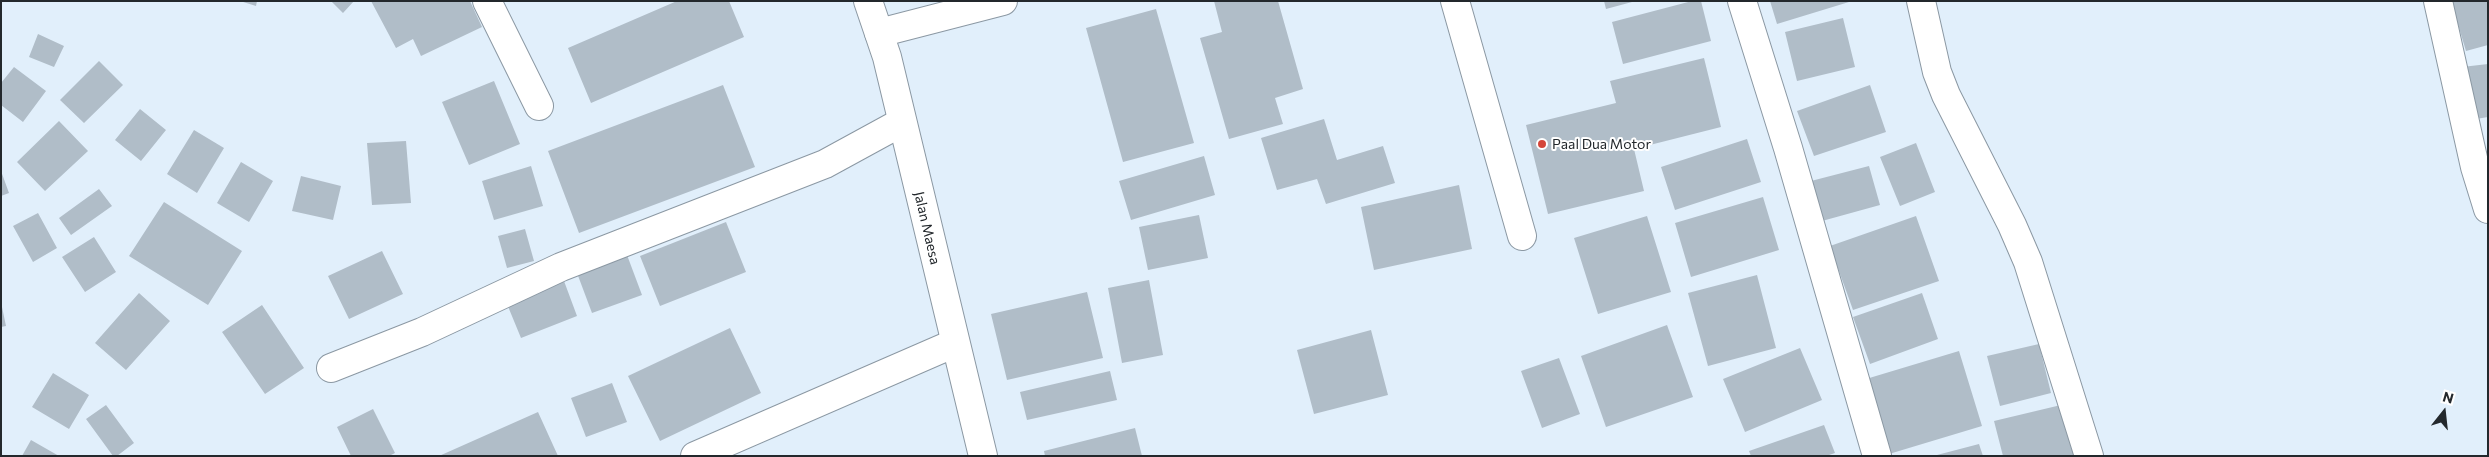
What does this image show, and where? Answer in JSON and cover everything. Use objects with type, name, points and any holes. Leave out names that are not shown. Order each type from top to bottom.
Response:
[{"type":"street","points":[[487,1],[539,106]]},
{"type":"street","name":"Jalan Maesa","points":[[868,1],[887,57],[983,456]]},
{"type":"street","points":[[879,33],[1003,1]]},
{"type":"street","points":[[1455,1],[1522,236]]},
{"type":"street","points":[[1742,1],[1788,148],[1876,456]]},
{"type":"street","points":[[1920,1],[1937,72],[1946,96],[2012,225],[2028,262],[2089,456]]},
{"type":"street","points":[[2438,1],[2475,168],[2488,209]]},
{"type":"street","points":[[331,368],[422,332],[561,267],[825,164],[902,122]]},
{"type":"street","points":[[695,456],[955,343]]},
{"type":"building","points":[[240,1],[257,1],[256,6]]},
{"type":"building","points":[[331,1],[354,1],[343,13]]},
{"type":"building","points":[[371,1],[470,1],[482,27],[421,56],[413,39],[396,48]]},
{"type":"building","points":[[677,1],[729,1],[744,37],[591,103],[568,48]]},
{"type":"building","points":[[1214,1],[1278,1],[1303,89],[1275,98],[1283,124],[1229,139],[1200,38],[1222,32]]},
{"type":"building","points":[[1604,1],[1632,1],[1632,2],[1606,9]]},
{"type":"building","points":[[1692,1],[1701,1],[1711,41],[1623,64],[1612,22]]},
{"type":"building","points":[[1770,1],[1849,1],[1849,2],[1777,24]]},
{"type":"building","points":[[2451,1],[2488,1],[2488,45],[2466,51]]},
{"type":"building","points":[[1156,9],[1194,143],[1123,162],[1086,28]]},
{"type":"building","points":[[1843,18],[1855,67],[1797,81],[1785,32]]},
{"type":"building","points":[[38,34],[64,46],[54,67],[29,57]]},
{"type":"building","points":[[1704,58],[1721,127],[1634,149],[1644,191],[1548,214],[1526,125],[1616,103],[1610,81]]},
{"type":"building","points":[[99,61],[123,85],[84,123],[60,100]]},
{"type":"building","points":[[2488,64],[2488,117],[2470,120],[2462,67]]},
{"type":"building","points":[[14,67],[46,91],[23,122],[1,105],[1,83]]},
{"type":"building","points":[[494,81],[520,144],[469,165],[442,102]]},
{"type":"building","points":[[723,85],[755,167],[579,233],[548,151]]},
{"type":"building","points":[[1870,85],[1886,132],[1814,156],[1797,111]]},
{"type":"building","points":[[140,109],[166,130],[141,161],[115,140]]},
{"type":"building","points":[[1324,119],[1337,160],[1383,146],[1395,183],[1326,204],[1317,179],[1277,190],[1261,138]]},
{"type":"building","points":[[59,121],[88,151],[45,191],[17,162]]},
{"type":"building","points":[[194,130],[224,148],[197,193],[167,174]]},
{"type":"building","points":[[1747,139],[1761,182],[1675,210],[1661,167]]},
{"type":"building","points":[[406,141],[411,203],[372,205],[367,143]]},
{"type":"building","points":[[1916,143],[1935,192],[1900,206],[1880,157]]},
{"type":"building","points":[[1204,156],[1215,195],[1131,220],[1119,181]]},
{"type":"building","points":[[241,162],[273,181],[249,222],[217,203]]},
{"type":"building","points":[[531,166],[543,206],[494,220],[482,181]]},
{"type":"building","points":[[1869,166],[1880,205],[1822,221],[1811,181]]},
{"type":"building","points":[[1,171],[9,193],[1,196]]},
{"type":"building","points":[[301,176],[341,186],[333,220],[292,211]]},
{"type":"building","points":[[1459,185],[1472,249],[1374,270],[1361,207]]},
{"type":"building","points":[[99,189],[112,206],[71,235],[59,218]]},
{"type":"building","points":[[1763,197],[1779,250],[1691,277],[1675,223]]},
{"type":"building","points":[[164,202],[242,251],[208,305],[129,256]]},
{"type":"building","points":[[38,213],[57,248],[33,262],[13,226]]},
{"type":"building","points":[[1199,215],[1208,258],[1148,270],[1139,227]]},
{"type":"building","points":[[1647,216],[1671,292],[1598,314],[1574,238]]},
{"type":"building","points":[[1916,216],[1939,281],[1853,310],[1830,246]]},
{"type":"building","points":[[726,222],[746,272],[660,306],[640,256]]},
{"type":"building","points":[[525,229],[534,261],[507,268],[498,236]]},
{"type":"building","points":[[94,237],[116,272],[85,292],[62,257]]},
{"type":"building","points":[[382,251],[403,294],[349,319],[328,276]]},
{"type":"building","points":[[627,255],[642,295],[592,313],[577,273]]},
{"type":"building","points":[[1757,275],[1776,348],[1708,366],[1688,293]]},
{"type":"building","points":[[1149,280],[1163,355],[1122,363],[1108,288]]},
{"type":"building","points":[[564,281],[577,316],[521,338],[507,304]]},
{"type":"building","points":[[1087,292],[1103,358],[1007,380],[991,314]]},
{"type":"building","points":[[139,293],[170,321],[126,370],[95,343]]},
{"type":"building","points":[[1922,293],[1938,339],[1870,364],[1853,317]]},
{"type":"building","points":[[262,305],[304,368],[265,394],[222,332]]},
{"type":"building","points":[[1,308],[6,326],[1,327]]},
{"type":"building","points":[[1667,325],[1693,397],[1606,427],[1581,356]]},
{"type":"building","points":[[730,328],[761,393],[660,441],[628,376]]},
{"type":"building","points":[[1371,330],[1388,395],[1314,414],[1297,350]]},
{"type":"building","points":[[2039,344],[2051,393],[2000,406],[1987,356]]},
{"type":"building","points":[[1800,348],[1822,400],[1745,432],[1723,379]]},
{"type":"building","points":[[1959,351],[1982,426],[1889,454],[1866,379]]},
{"type":"building","points":[[1559,358],[1580,414],[1542,428],[1521,371]]},
{"type":"building","points":[[1110,371],[1117,400],[1027,420],[1020,392]]},
{"type":"building","points":[[53,373],[89,395],[69,429],[32,407]]},
{"type":"building","points":[[612,383],[627,422],[586,437],[571,398]]},
{"type":"building","points":[[106,405],[134,443],[117,456],[113,456],[86,419]]},
{"type":"building","points":[[2061,405],[2074,456],[2003,456],[1994,421]]},
{"type":"building","points":[[373,409],[395,453],[389,456],[351,456],[337,427]]},
{"type":"building","points":[[538,412],[558,456],[439,456]]},
{"type":"building","points":[[1824,425],[1835,453],[1826,456],[1751,456],[1749,451]]},
{"type":"building","points":[[1135,428],[1142,456],[1045,456],[1044,451]]},
{"type":"building","points":[[31,440],[59,456],[22,456]]},
{"type":"building","points":[[1979,444],[1983,456],[1937,456],[1937,455]]},
{"type":"place","name":"Paal Dua Motor","points":[[1542,144]]}]
